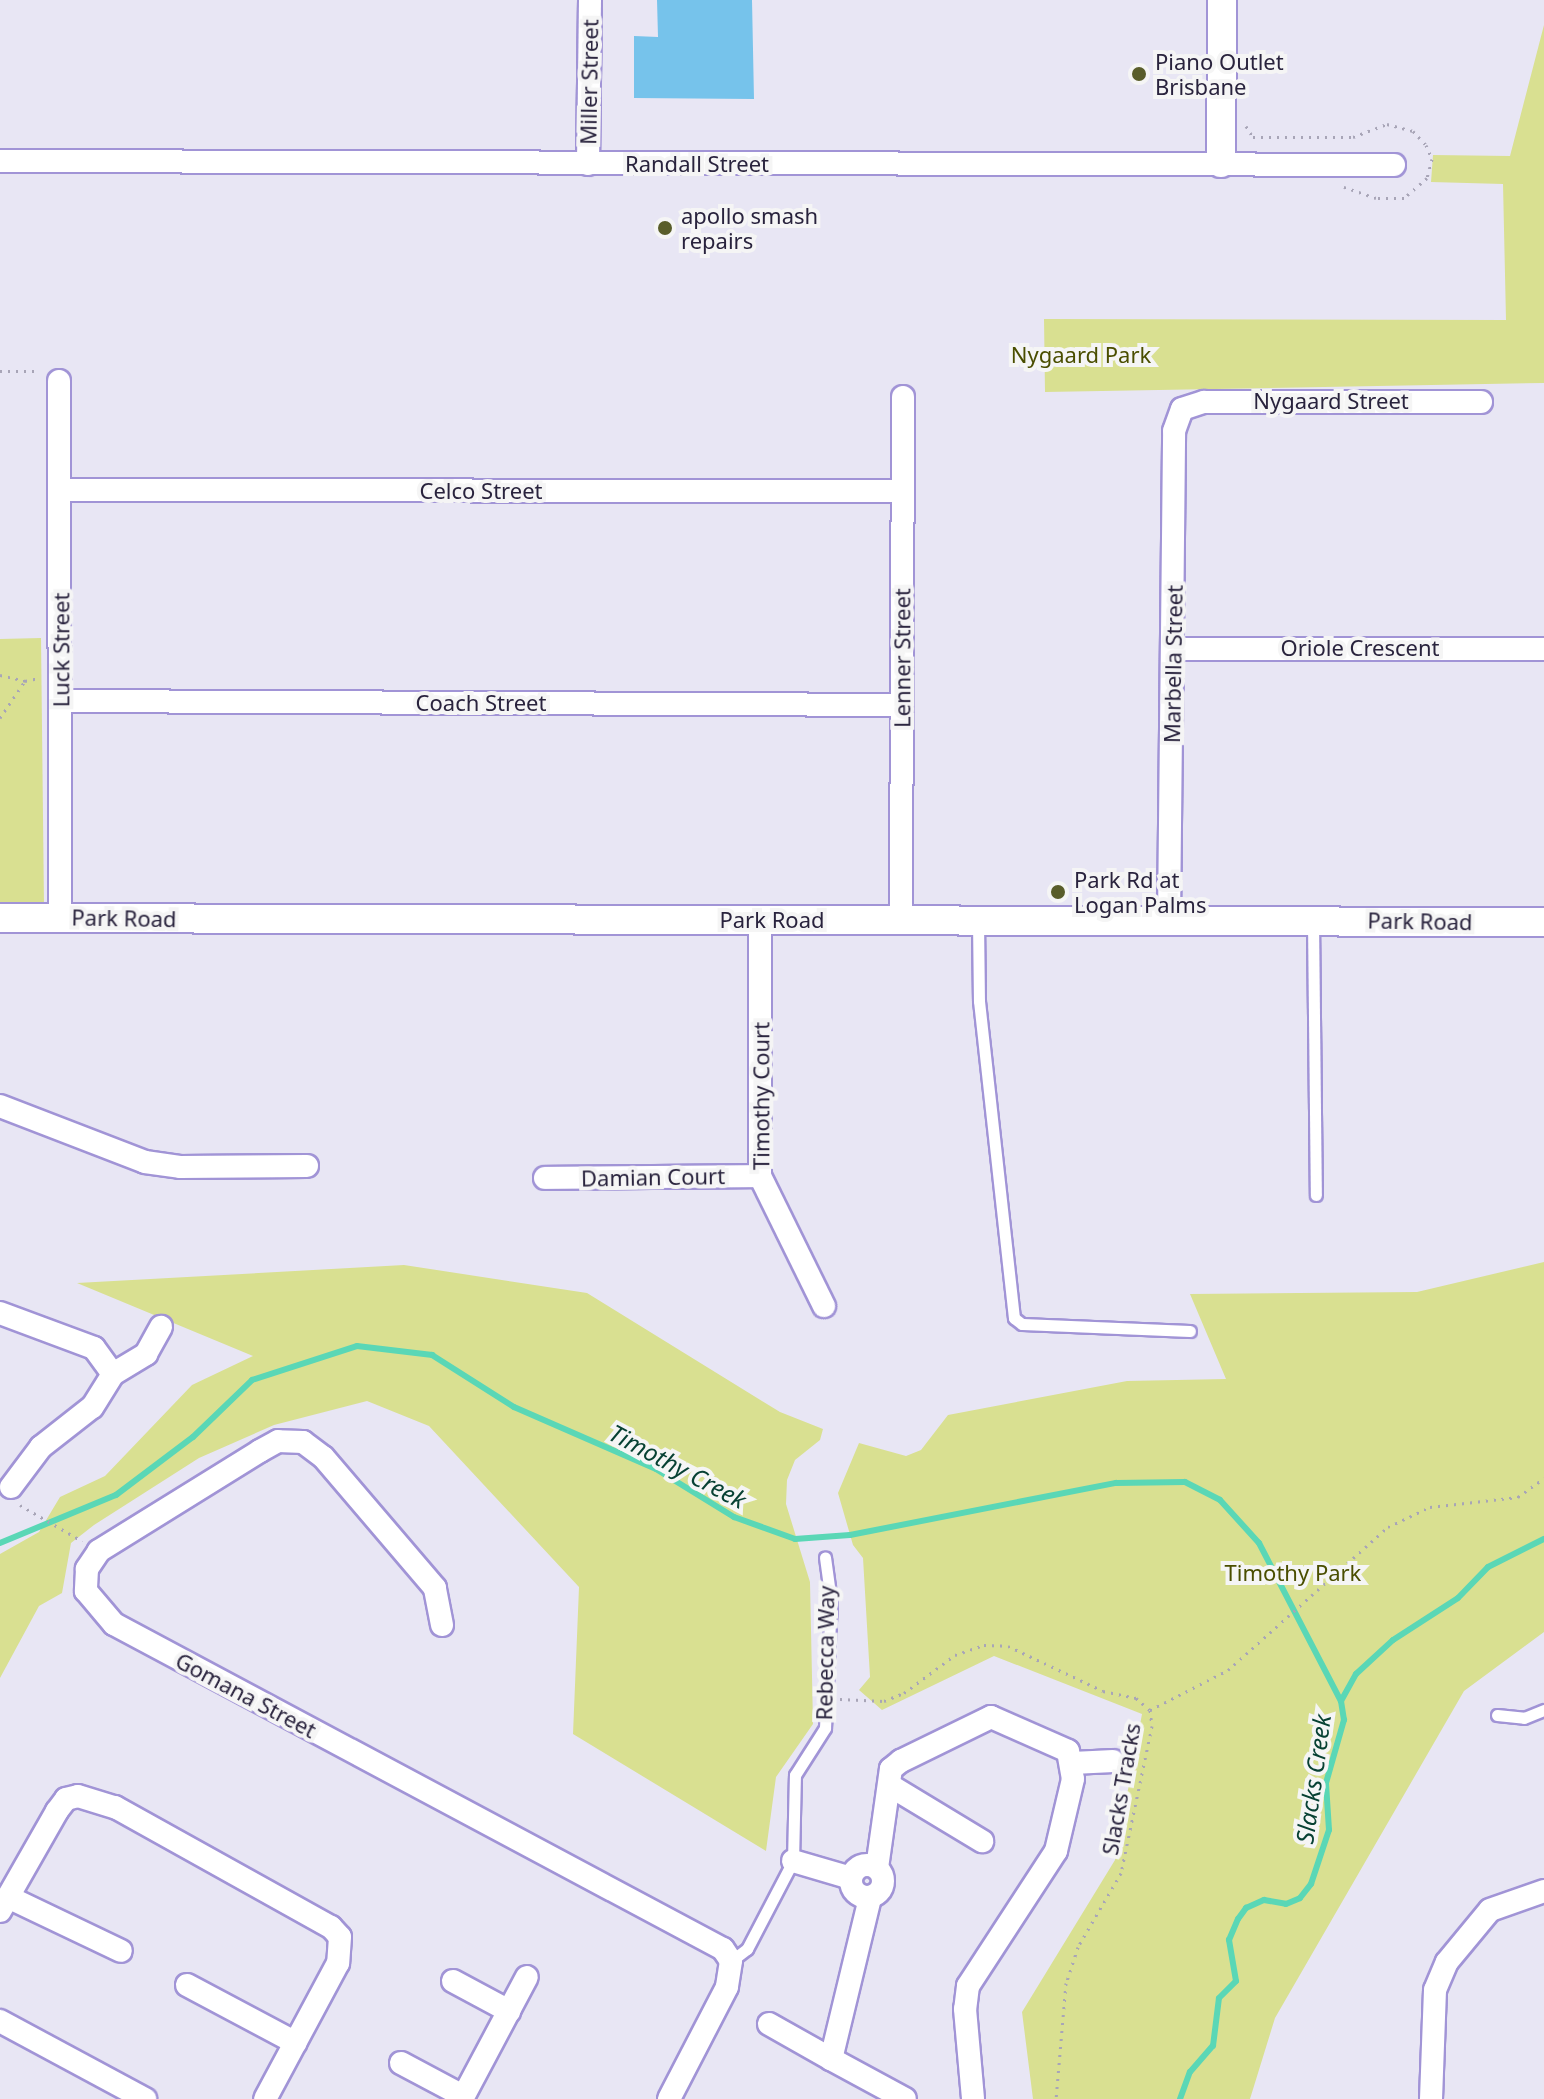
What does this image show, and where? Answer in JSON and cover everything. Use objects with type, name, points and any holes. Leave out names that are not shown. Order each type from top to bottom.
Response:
[{"type":"street","name":"Miller Street","points":[[588,164],[590,0]]},
{"type":"street","points":[[1221,163],[1222,0]]},
{"type":"street","name":"Randall Street","points":[[0,161],[1394,165]]},
{"type":"street","name":"Luck Street","points":[[59,381],[60,918]]},
{"type":"street","name":"Lenner Street","points":[[901,919],[903,397]]},
{"type":"street","name":"Nygaard Street","points":[[1182,409],[1204,402],[1481,402]]},
{"type":"street","name":"Marbella Street","points":[[1169,920],[1175,649],[1174,431],[1182,409]]},
{"type":"street","name":"Celco Street","points":[[61,490],[901,491]]},
{"type":"street","name":"Oriole Crescent","points":[[1175,649],[1544,649]]},
{"type":"street","name":"Coach Street","points":[[61,701],[902,705]]},
{"type":"street","name":"Park Road","points":[[0,918],[1544,922]]},
{"type":"street","name":"Timothy Court","points":[[760,920],[760,1176],[824,1306]]},
{"type":"street","points":[[0,1106],[145,1162],[180,1167],[307,1166]]},
{"type":"street","name":"Damian Court","points":[[545,1178],[760,1176]]},
{"type":"street","points":[[0,1313],[94,1348],[113,1374]]},
{"type":"street","points":[[12,1487],[41,1447],[92,1407],[113,1374],[146,1354],[161,1327]]},
{"type":"street","name":"Gomana Street","points":[[442,1625],[435,1588],[323,1457],[303,1442],[278,1441],[260,1451],[99,1551],[87,1569],[86,1591],[114,1624],[723,1949],[731,1961]]},
{"type":"street","points":[[831,2059],[870,1898],[883,1888],[877,1868],[891,1769],[901,1761],[991,1717],[1068,1751],[1073,1763],[1056,1851],[968,1986],[965,2009],[973,2099]]},
{"type":"street","points":[[1073,1763],[1113,1761]]},
{"type":"street","points":[[889,1785],[982,1841]]},
{"type":"street","points":[[121,1951],[4,1904],[66,1799],[95,1798],[115,1807],[284,1898],[340,1937],[338,1963],[265,2099]]},
{"type":"street","points":[[793,1861],[851,1878]]},
{"type":"street","points":[[851,1878],[862,1866],[877,1868]]},
{"type":"street","points":[[851,1878],[855,1893],[870,1898]]},
{"type":"street","points":[[1431,2099],[1435,1990],[1447,1962],[1490,1910],[1544,1891]]},
{"type":"street","points":[[669,2099],[727,1987],[731,1961]]},
{"type":"street","points":[[401,2063],[462,2098],[527,1977]]},
{"type":"street","points":[[453,1981],[509,2011]]},
{"type":"street","points":[[187,1985],[296,2043]]},
{"type":"street","points":[[0,2021],[145,2099]]},
{"type":"street","points":[[769,2024],[905,2099]]},
{"type":"lane","points":[[1313,920],[1316,1195]]},
{"type":"lane","points":[[978,921],[979,1001],[1014,1318],[1022,1324],[1190,1331]]},
{"type":"lane","name":"Rebecca Way","points":[[731,1961],[747,1949],[793,1861],[795,1775],[825,1728],[831,1601],[825,1557]]},
{"type":"lane","points":[[1497,1715],[1524,1718],[1544,1710]]},
{"type":"path","points":[[0,371],[44,371],[44,381],[59,381]]},
{"type":"path","points":[[0,675],[25,681],[42,676]]},
{"type":"path","points":[[0,718],[25,681]]},
{"type":"path","name":"Slacks Tracks","points":[[1150,1710],[1228,1670],[1369,1542],[1409,1516],[1457,1502],[1518,1497],[1544,1478]]},
{"type":"path","points":[[24,1508],[78,1538]]},
{"type":"path","name":"Slacks Tracks","points":[[827,1699],[884,1701],[904,1693],[955,1655],[984,1645],[1008,1646],[1103,1691],[1136,1698],[1150,1710],[1152,1726],[1121,1873],[1078,1947],[1066,1983],[1056,2099]]},
{"type":"green space","name":"Nygaard Park","points":[[1544,25],[1544,383],[1045,392],[1044,319],[1506,320],[1503,184],[1431,182],[1433,155],[1510,156]]},
{"type":"green space","points":[[41,638],[44,906],[0,907],[0,639]]},
{"type":"green space","name":"Timothy Park","points":[[1544,1262],[1544,1632],[1464,1691],[1275,2018],[1250,2099],[1033,2099],[1022,2012],[1115,1860],[1142,1714],[994,1656],[882,1710],[859,1690],[870,1677],[863,1558],[853,1545],[838,1493],[859,1443],[906,1456],[921,1450],[948,1415],[1127,1381],[1226,1379],[1190,1294],[1417,1292]]},
{"type":"green space","points":[[404,1265],[587,1293],[780,1412],[823,1429],[820,1440],[795,1460],[787,1480],[786,1504],[810,1582],[813,1724],[776,1777],[766,1851],[573,1734],[579,1587],[429,1426],[367,1401],[274,1425],[199,1458],[94,1525],[71,1543],[62,1593],[39,1606],[0,1678],[0,1554],[39,1532],[60,1497],[105,1476],[192,1385],[253,1356],[77,1283]]},
{"type":"building","points":[[657,0],[752,0],[754,99],[634,98],[634,36],[658,37]]},
{"type":"waterway","name":"Timothy Creek","points":[[0,1543],[116,1495],[193,1437],[252,1380],[357,1346],[432,1355],[514,1407],[656,1469],[734,1517],[795,1539],[850,1535],[1116,1483],[1185,1482],[1220,1500],[1259,1543],[1341,1701]]},
{"type":"waterway","name":"Slacks Creek","points":[[1180,2099],[1190,2072],[1213,2046],[1219,1998],[1236,1981],[1229,1940],[1238,1919],[1246,1908],[1264,1900],[1286,1904],[1300,1898],[1311,1884],[1329,1830],[1326,1783],[1344,1720],[1341,1701],[1356,1674],[1393,1640],[1458,1598],[1488,1567],[1544,1539]]},
{"type":"place","name":"Piano Outlet Brisbane","points":[[1139,74]]},
{"type":"place","name":"apollo smash repairs","points":[[665,228]]},
{"type":"place","name":"Park Rd at Logan Palms","points":[[1058,892]]}]
